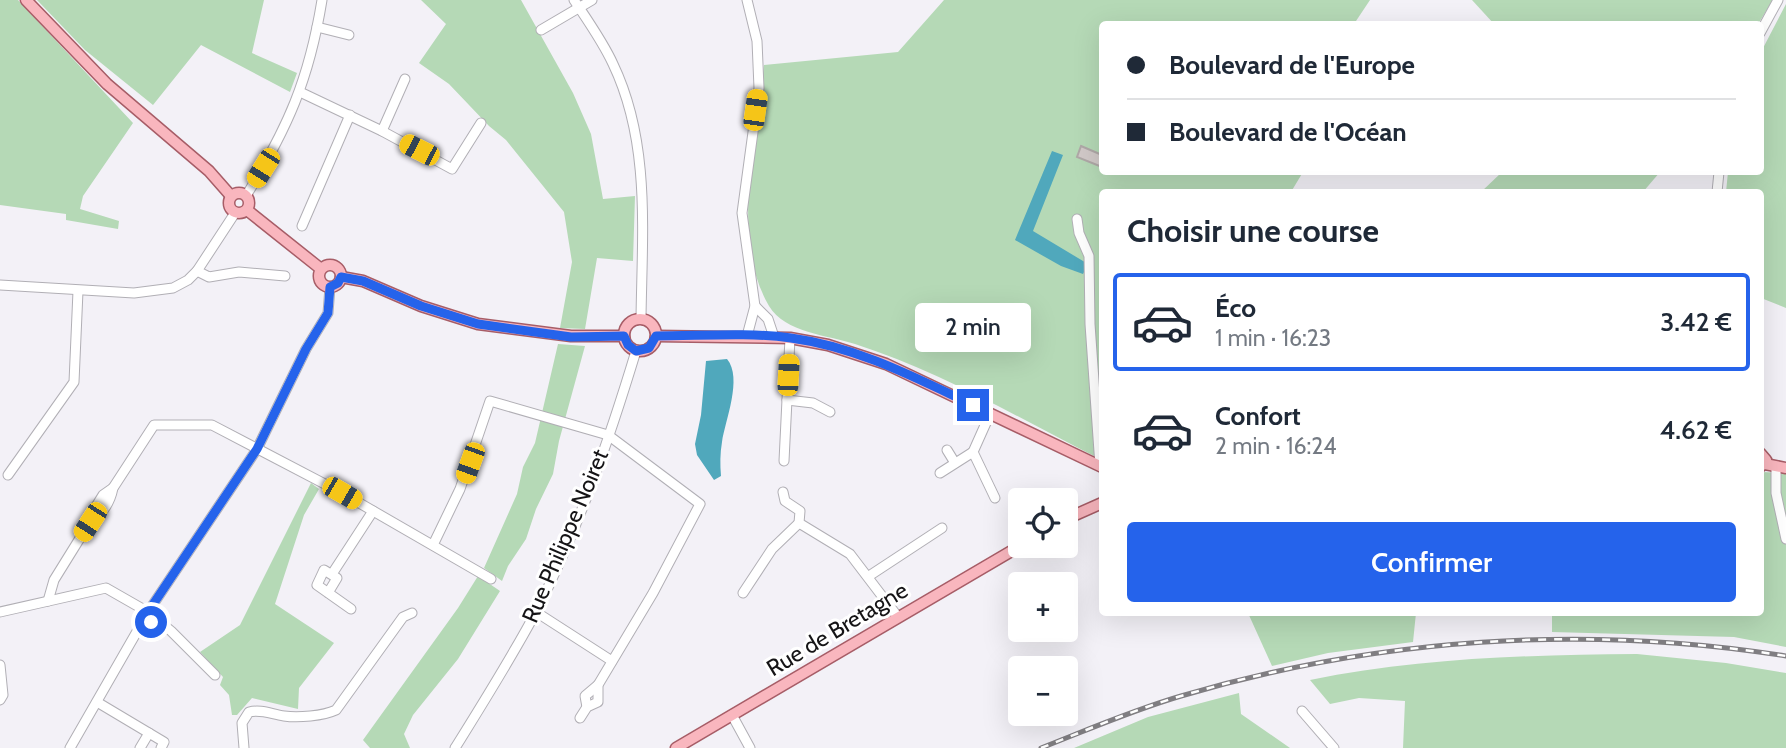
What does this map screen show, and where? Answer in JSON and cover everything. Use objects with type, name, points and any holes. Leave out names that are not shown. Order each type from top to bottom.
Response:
[{"type":"main road","points":[[26,0],[107,84],[209,171],[231,196],[230,207],[241,211],[321,269]]},
{"type":"main road","points":[[231,196],[238,193],[246,196],[249,203],[241,211]]},
{"type":"main road","points":[[341,277],[338,283],[330,287],[323,285],[319,279],[321,269],[327,265],[334,266],[341,277],[363,281],[421,306],[478,324],[571,337],[624,336]]},
{"type":"main road","points":[[641,319],[654,326],[656,336],[649,348],[636,351],[628,345],[624,336],[628,324],[641,319]]},
{"type":"main road","points":[[656,336],[774,337],[828,345],[886,364],[1099,465]]},
{"type":"main road","points":[[1764,462],[1781,468]]},
{"type":"main road","points":[[1078,514],[1099,504]]},
{"type":"main road","name":"Rue de Bretagne","points":[[676,748],[1008,553]]},
{"type":"street","points":[[246,196],[277,145],[300,92],[322,0]]},
{"type":"street","points":[[541,30],[577,4],[592,0]]},
{"type":"street","points":[[747,0],[757,41],[759,88],[742,213],[755,306],[747,336]]},
{"type":"street","points":[[1764,26],[1778,0]]},
{"type":"street","points":[[577,4],[613,65],[628,104],[639,155],[643,205],[641,319]]},
{"type":"street","points":[[317,27],[349,36]]},
{"type":"street","points":[[382,131],[405,79]]},
{"type":"street","points":[[300,92],[382,131],[440,167],[452,169],[481,123]]},
{"type":"street","points":[[302,226],[350,115]]},
{"type":"street","points":[[0,285],[78,292],[162,291],[183,284],[197,271],[241,211]]},
{"type":"street","points":[[1077,219],[1079,233],[1089,256],[1090,324],[1099,440]]},
{"type":"street","points":[[197,271],[209,277],[239,272],[285,276]]},
{"type":"street","points":[[0,612],[106,588],[141,608],[152,606],[257,449],[306,349],[328,313],[330,287]]},
{"type":"street","points":[[8,475],[74,382],[78,292]]},
{"type":"street","points":[[755,306],[768,319],[774,337]]},
{"type":"street","points":[[784,461],[790,338]]},
{"type":"street","name":"Rue Philippe Noiret","points":[[455,748],[536,612],[587,498],[636,351]]},
{"type":"street","points":[[787,400],[813,403],[830,412]]},
{"type":"street","points":[[433,545],[460,489],[490,401],[608,435],[700,504],[653,593],[598,685],[598,702],[587,707],[580,718]]},
{"type":"street","points":[[940,473],[973,452],[990,414]]},
{"type":"street","points":[[48,601],[54,580],[90,522],[103,495],[113,488],[154,425],[159,423],[212,425],[373,511],[491,579]]},
{"type":"street","points":[[947,450],[955,463]]},
{"type":"street","points":[[973,452],[995,498]]},
{"type":"street","points":[[1781,468],[1776,493],[1786,539]]},
{"type":"street","points":[[743,593],[772,549],[799,523],[800,511],[785,501],[783,492]]},
{"type":"street","points":[[351,609],[317,585],[324,570],[332,574],[373,511]]},
{"type":"street","points":[[799,523],[811,533],[844,548],[869,576],[898,617]]},
{"type":"street","points":[[869,576],[942,528]]},
{"type":"street","points":[[143,621],[151,622],[155,618],[156,610],[152,606]]},
{"type":"street","points":[[141,608],[139,614],[143,621]]},
{"type":"street","points":[[536,612],[612,660]]},
{"type":"street","points":[[244,748],[242,723],[249,712],[264,711],[289,716],[336,710],[403,617],[412,613]]},
{"type":"street","points":[[155,618],[172,631],[215,676]]},
{"type":"street","points":[[70,748],[143,621]]},
{"type":"street","points":[[0,665],[3,695],[0,701]]},
{"type":"street","points":[[97,702],[164,742],[161,748]]},
{"type":"street","points":[[1302,711],[1334,748]]},
{"type":"street","points":[[732,715],[750,748]]},
{"type":"street","points":[[140,748],[149,733]]},
{"type":"green space","points":[[0,0],[18,0],[133,123],[83,196],[80,209],[119,221],[118,229],[66,220],[66,214],[0,205]]},
{"type":"green space","points":[[37,0],[264,0],[252,53],[297,73],[290,92],[201,45],[153,105],[85,50]]},
{"type":"green space","points":[[421,0],[521,0],[573,93],[591,134],[603,199],[635,196],[633,261],[597,258],[585,329],[560,328],[572,262],[564,212],[506,140],[449,84],[419,63],[446,24]]},
{"type":"green space","points":[[944,0],[1370,0],[1356,21],[1099,21],[1099,175],[1301,175],[1293,189],[1099,189],[1099,455],[1096,457],[917,367],[855,344],[796,328],[776,315],[769,306],[757,280],[748,220],[752,156],[764,65],[898,52]]},
{"type":"green space","points":[[1472,0],[1773,0],[1760,21],[1491,21]]},
{"type":"green space","points":[[1786,4],[1786,308],[1764,299],[1764,189],[1726,189],[1728,175],[1764,175],[1764,46]]},
{"type":"green space","points":[[1499,175],[1657,175],[1646,189],[1484,189]]},
{"type":"green space","points":[[558,344],[585,346],[559,441],[553,474],[536,509],[526,539],[508,566],[502,581],[484,568],[517,494],[523,467],[535,443]]},
{"type":"green space","points":[[1764,472],[1786,473],[1786,647],[1734,637],[1552,632],[1552,616],[1764,616]]},
{"type":"green space","points":[[311,483],[319,489],[304,515],[275,604],[334,643],[299,688],[298,709],[252,698],[237,715],[232,715],[229,695],[220,685],[223,677],[200,652],[240,625]]},
{"type":"green space","points":[[478,576],[500,591],[458,659],[413,715],[404,734],[410,748],[370,748],[363,740]]},
{"type":"green space","points":[[1249,616],[1416,616],[1413,642],[1328,653],[1272,666]]},
{"type":"green space","points":[[1637,654],[1726,663],[1786,673],[1786,748],[1403,748],[1405,701],[1359,698],[1330,704],[1310,680],[1432,662]]},
{"type":"green space","points":[[1239,693],[1241,714],[1290,748],[1074,748],[1148,717]]},
{"type":"water","points":[[1052,151],[1063,155],[1033,231],[1088,264],[1083,274],[1061,266],[1015,240]]},
{"type":"water","points":[[727,359],[732,367],[732,400],[721,446],[721,476],[714,480],[697,455],[695,444],[701,415],[706,361]]},
{"type":"building","points":[[1081,146],[1099,154],[1099,166],[1077,157]]},
{"type":"railway","points":[[1041,748],[1181,696],[1255,676],[1405,649],[1557,639],[1710,646],[1786,656]]},
{"type":"route","points":[[151,622],[156,616],[156,610],[152,606],[257,449],[306,349],[328,313],[330,287],[338,283],[341,277],[363,281],[421,306],[478,324],[571,337],[624,336],[631,349],[636,351],[645,351],[653,345],[656,336],[742,335],[790,338],[828,345],[886,364],[973,405]]}]
